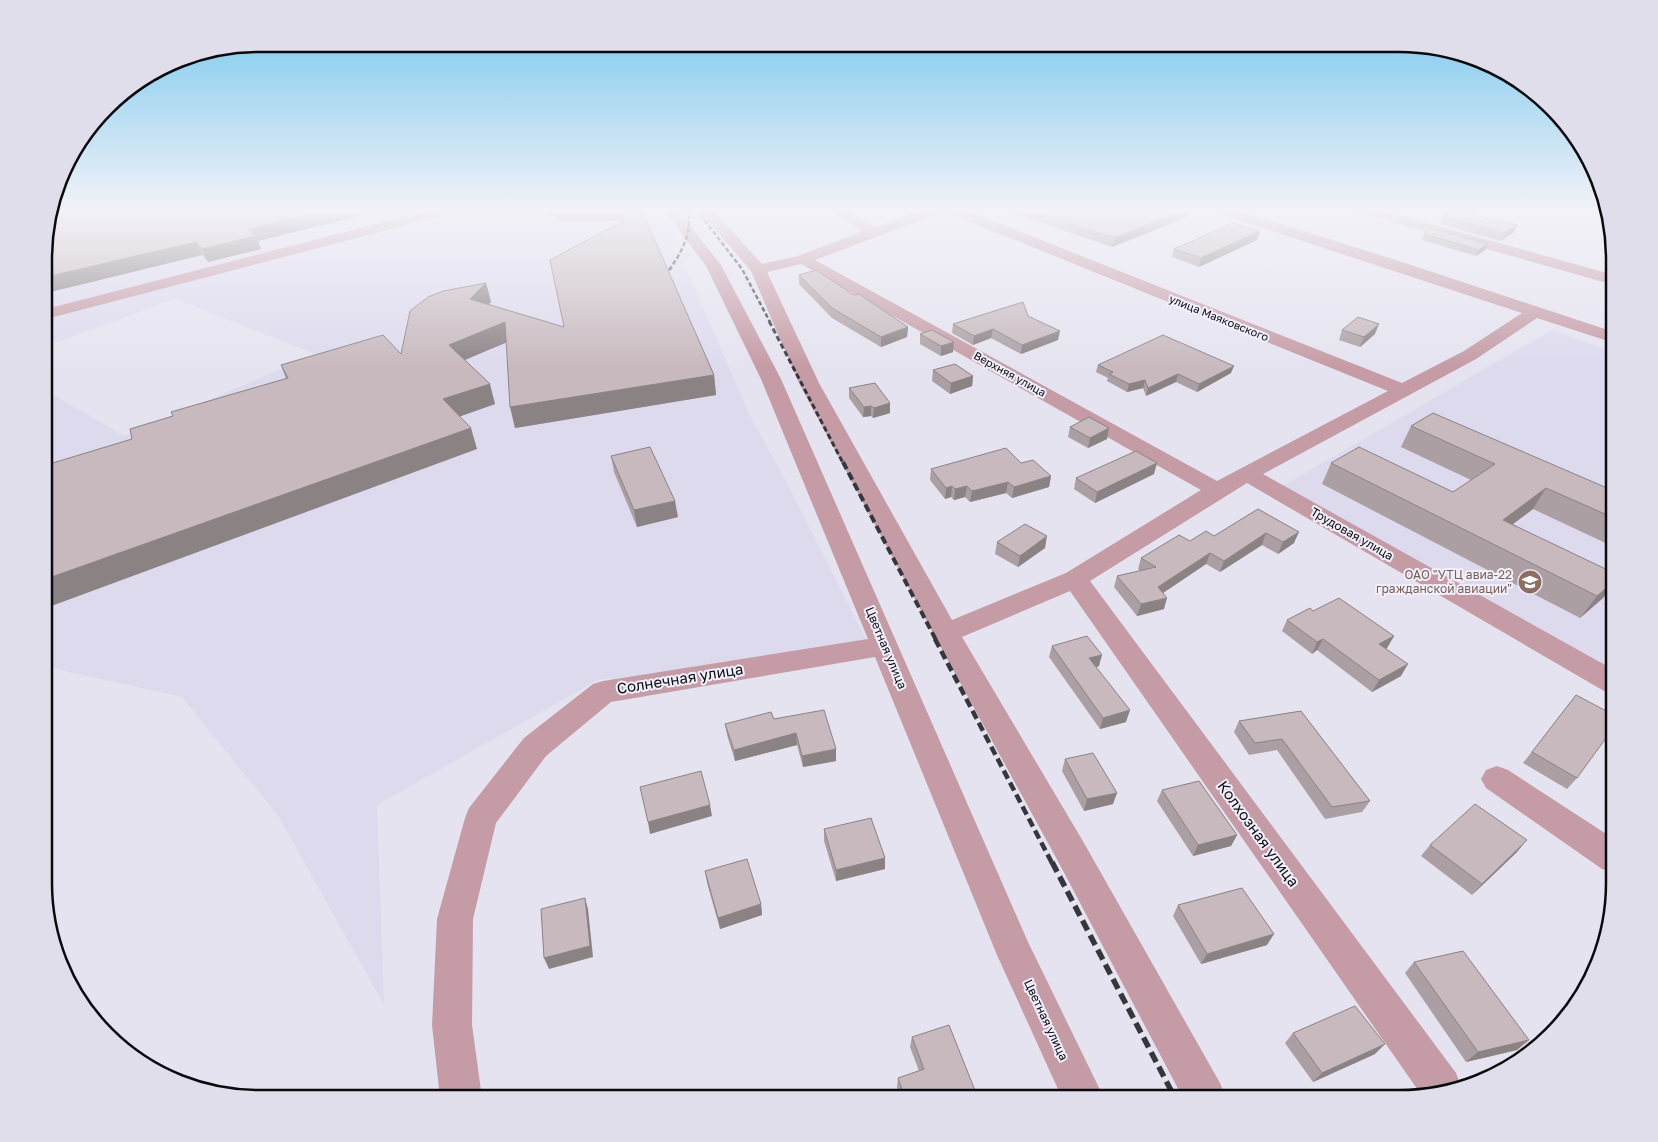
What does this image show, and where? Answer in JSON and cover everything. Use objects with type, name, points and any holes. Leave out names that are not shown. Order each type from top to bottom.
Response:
[{"type":"street","points":[[52,312],[245,262]]},
{"type":"street","name":"Цветная улица","points":[[711,262],[767,371],[1015,955],[1079,1090]]},
{"type":"street","points":[[751,262],[758,270],[809,383],[946,633],[1072,854],[1201,1090]]},
{"type":"street","points":[[758,270],[790,262]]},
{"type":"street","name":"Верхняя улица","points":[[809,262],[1217,490]]},
{"type":"street","name":"улица Маяковского","points":[[1084,262],[1404,391]]},
{"type":"street","points":[[1385,262],[1606,335]]},
{"type":"street","points":[[1551,262],[1606,278]]},
{"type":"street","points":[[946,633],[1075,579],[1217,490],[1470,355],[1536,311]]},
{"type":"street","name":"Трудовая улица","points":[[1247,474],[1606,678]]},
{"type":"street","name":"Колхозная улица","points":[[1075,579],[1439,1086]]},
{"type":"street","name":"Солнечная улица","points":[[460,1090],[452,1025],[455,919],[481,818],[535,746],[603,692],[885,646]]},
{"type":"street","points":[[1498,779],[1606,853]]},
{"type":"shaded area","points":[[52,262],[684,262],[750,416],[781,472],[867,641],[673,672],[598,680],[377,805],[384,1005],[279,817],[182,697],[52,668],[52,394],[124,436],[316,354],[175,299],[52,344]]},
{"type":"shaded area","name":"ОАО \"УТЦ авиа-22 гражданской авиации\"","points":[[1552,330],[1606,349],[1606,671],[1279,488]]},
{"type":"building","points":[[52,262],[109,262],[52,276]]},
{"type":"building","points":[[550,262],[665,262],[714,375],[510,407],[505,322],[449,345],[490,384],[443,399],[471,428],[52,577],[52,463],[132,439],[130,429],[173,416],[171,412],[288,378],[281,365],[383,335],[401,354],[410,311],[428,297],[443,291],[486,283],[470,299],[564,327]]},
{"type":"building","points":[[816,270],[854,295],[859,294],[908,327],[881,337],[832,308],[799,275]]},
{"type":"building","points":[[1023,302],[1028,316],[1060,331],[1022,345],[993,329],[974,336],[953,324]]},
{"type":"building","points":[[1358,317],[1379,324],[1364,337],[1342,330]]},
{"type":"building","points":[[932,330],[954,342],[941,346],[920,334]]},
{"type":"building","points":[[1163,335],[1234,366],[1199,384],[1178,374],[1148,388],[1145,380],[1129,384],[1109,374],[1113,372],[1098,365]]},
{"type":"building","points":[[955,364],[973,376],[951,383],[933,370]]},
{"type":"building","points":[[875,383],[890,403],[874,408],[871,406],[864,407],[849,388]]},
{"type":"building","points":[[1433,413],[1606,488],[1606,514],[1546,488],[1503,520],[1606,569],[1606,588],[1597,596],[1331,463],[1359,447],[1453,492],[1495,464],[1411,426]]},
{"type":"building","points":[[1089,417],[1109,428],[1090,438],[1070,427]]},
{"type":"building","points":[[650,447],[675,501],[634,510],[611,456]]},
{"type":"building","points":[[1006,448],[1021,463],[1033,460],[1051,476],[1014,487],[1008,482],[972,491],[967,486],[955,489],[952,486],[946,488],[931,469]]},
{"type":"building","points":[[1136,451],[1157,463],[1097,492],[1076,478]]},
{"type":"building","points":[[1258,509],[1299,532],[1283,542],[1266,533],[1224,561],[1210,553],[1158,587],[1167,598],[1141,604],[1117,576],[1156,567],[1141,558],[1179,535],[1190,541],[1206,531],[1214,536]]},
{"type":"building","points":[[1025,524],[1047,536],[1020,556],[997,542]]},
{"type":"building","points":[[1339,598],[1394,636],[1379,644],[1408,664],[1379,680],[1323,639],[1317,642],[1287,620],[1310,608],[1313,611]]},
{"type":"building","points":[[1087,636],[1102,655],[1089,658],[1130,710],[1103,718],[1052,646]]},
{"type":"building","points":[[1576,695],[1606,711],[1606,738],[1577,778],[1532,752]]},
{"type":"building","points":[[824,710],[836,749],[802,756],[796,733],[734,750],[725,724],[771,712],[774,719]]},
{"type":"building","points":[[1301,711],[1370,801],[1332,807],[1282,739],[1255,743],[1239,721]]},
{"type":"building","points":[[1093,753],[1117,793],[1087,799],[1065,759]]},
{"type":"building","points":[[701,771],[710,805],[648,822],[640,787]]},
{"type":"building","points":[[1199,781],[1237,835],[1198,845],[1162,790]]},
{"type":"building","points":[[1475,804],[1527,840],[1482,884],[1430,845]]},
{"type":"building","points":[[871,818],[885,858],[836,870],[824,829]]},
{"type":"building","points":[[747,859],[761,904],[718,918],[705,871]]},
{"type":"building","points":[[1242,888],[1274,934],[1207,954],[1178,905]]},
{"type":"building","points":[[585,898],[590,946],[544,958],[541,909]]},
{"type":"building","points":[[1463,951],[1529,1040],[1478,1052],[1414,962]]},
{"type":"building","points":[[1355,1006],[1385,1044],[1322,1073],[1293,1033]]},
{"type":"building","points":[[949,1025],[975,1090],[902,1090],[898,1078],[924,1069],[912,1037]]},
{"type":"railway","points":[[665,276],[674,262]]},
{"type":"railway","points":[[737,262],[770,322]]},
{"type":"railway","points":[[769,321],[843,463]]},
{"type":"railway","points":[[843,462],[936,640]]},
{"type":"railway","points":[[935,639],[1052,863]]},
{"type":"railway","points":[[1052,862],[1171,1090]]},
{"type":"place","name":"ОАО \"УТЦ авиа-22 гражданской авиации\"","points":[[1530,582]]}]
